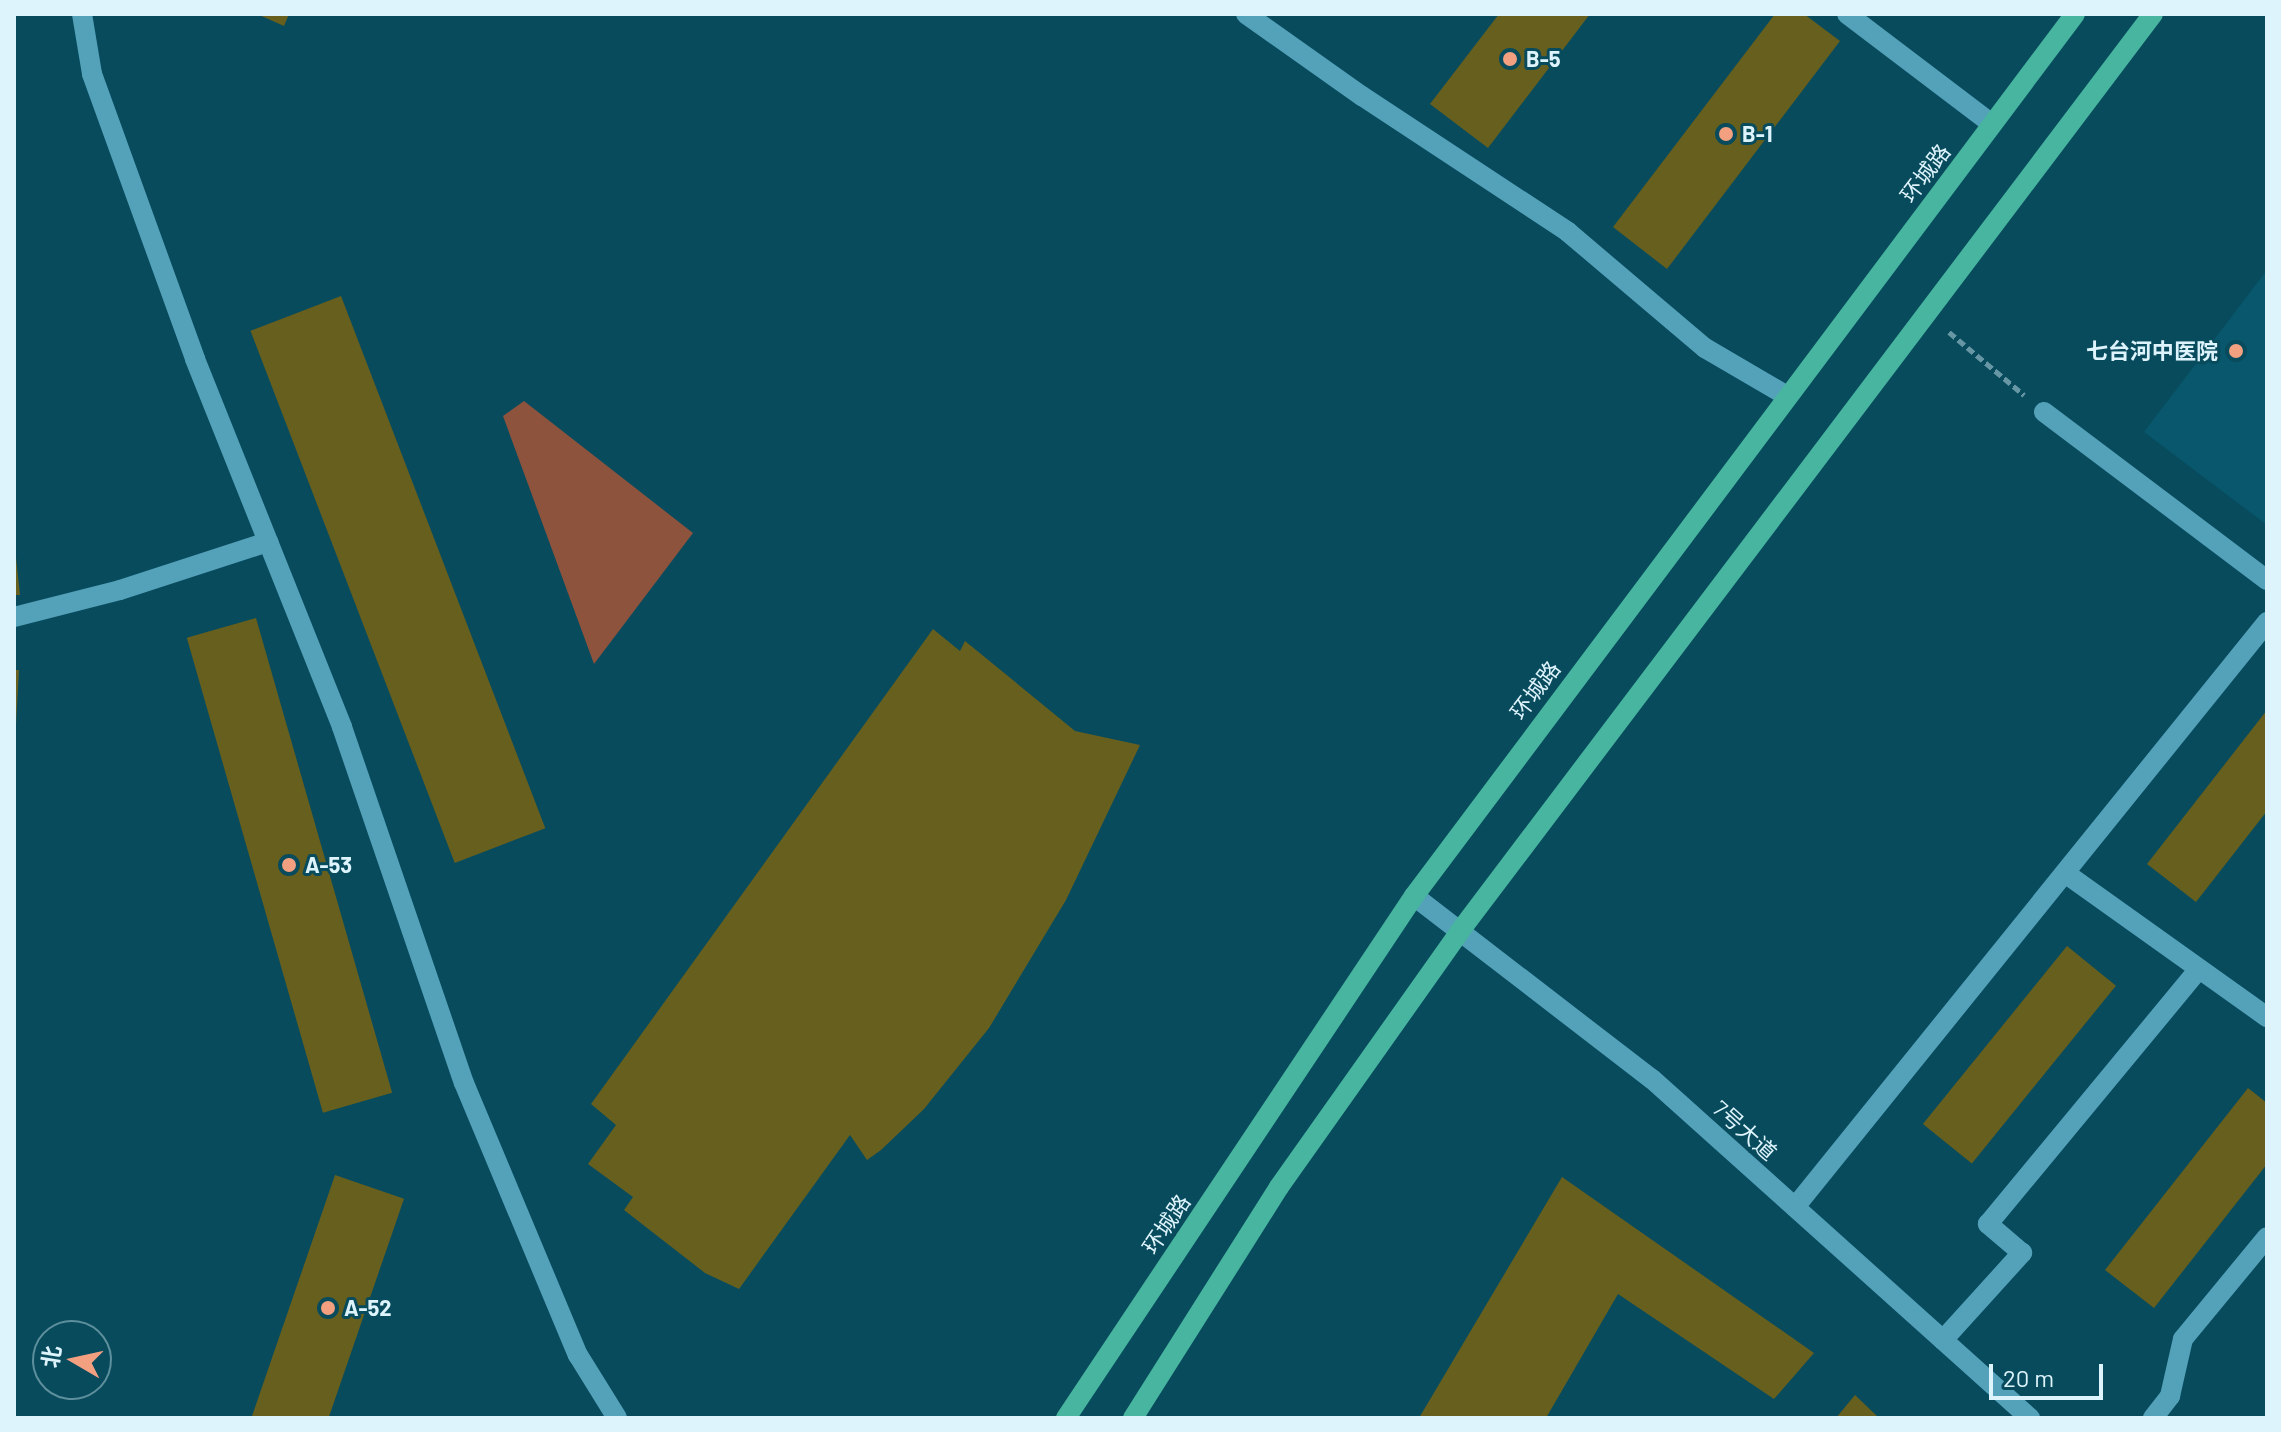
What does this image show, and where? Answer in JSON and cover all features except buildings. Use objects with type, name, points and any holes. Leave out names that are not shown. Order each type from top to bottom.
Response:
[{"type":"main road","name":"环城路","points":[[1066,1418],[1414,896],[2075,14]]},
{"type":"main road","points":[[1133,1418],[1279,1187],[1460,931],[2153,14]]},
{"type":"street","points":[[82,14],[92,74],[195,359],[342,727],[464,1083],[578,1355],[617,1418]]},
{"type":"street","points":[[1246,14],[1362,96],[1568,232],[1705,348],[1787,396]]},
{"type":"street","points":[[1847,14],[1992,124]]},
{"type":"street","points":[[2044,412],[2267,580]]},
{"type":"street","points":[[14,617],[120,590],[268,542]]},
{"type":"street","points":[[1795,1207],[2267,622]]},
{"type":"street","points":[[2065,873],[2199,969],[2264,1009]]},
{"type":"street","name":"7号大道","points":[[1414,896],[1652,1079],[2030,1418]]},
{"type":"street","points":[[1943,1340],[2022,1253],[1988,1224],[2199,969]]},
{"type":"street","points":[[2153,1418],[2170,1396],[2183,1339],[2267,1237]]},
{"type":"path","points":[[1927,313],[2044,412]]},
{"type":"shaded area","name":"七台河中医院","points":[[2267,270],[2267,525],[2144,432]]},
{"type":"shaded area","points":[[524,401],[693,533],[594,664],[503,416]]},
{"type":"place","name":"B-5","points":[[1510,59]]},
{"type":"place","name":"B-1","points":[[1726,134]]},
{"type":"place","name":"七台河中医院","points":[[2236,351]]},
{"type":"place","name":"A-53","points":[[289,865]]},
{"type":"place","name":"A-52","points":[[328,1308]]}]
